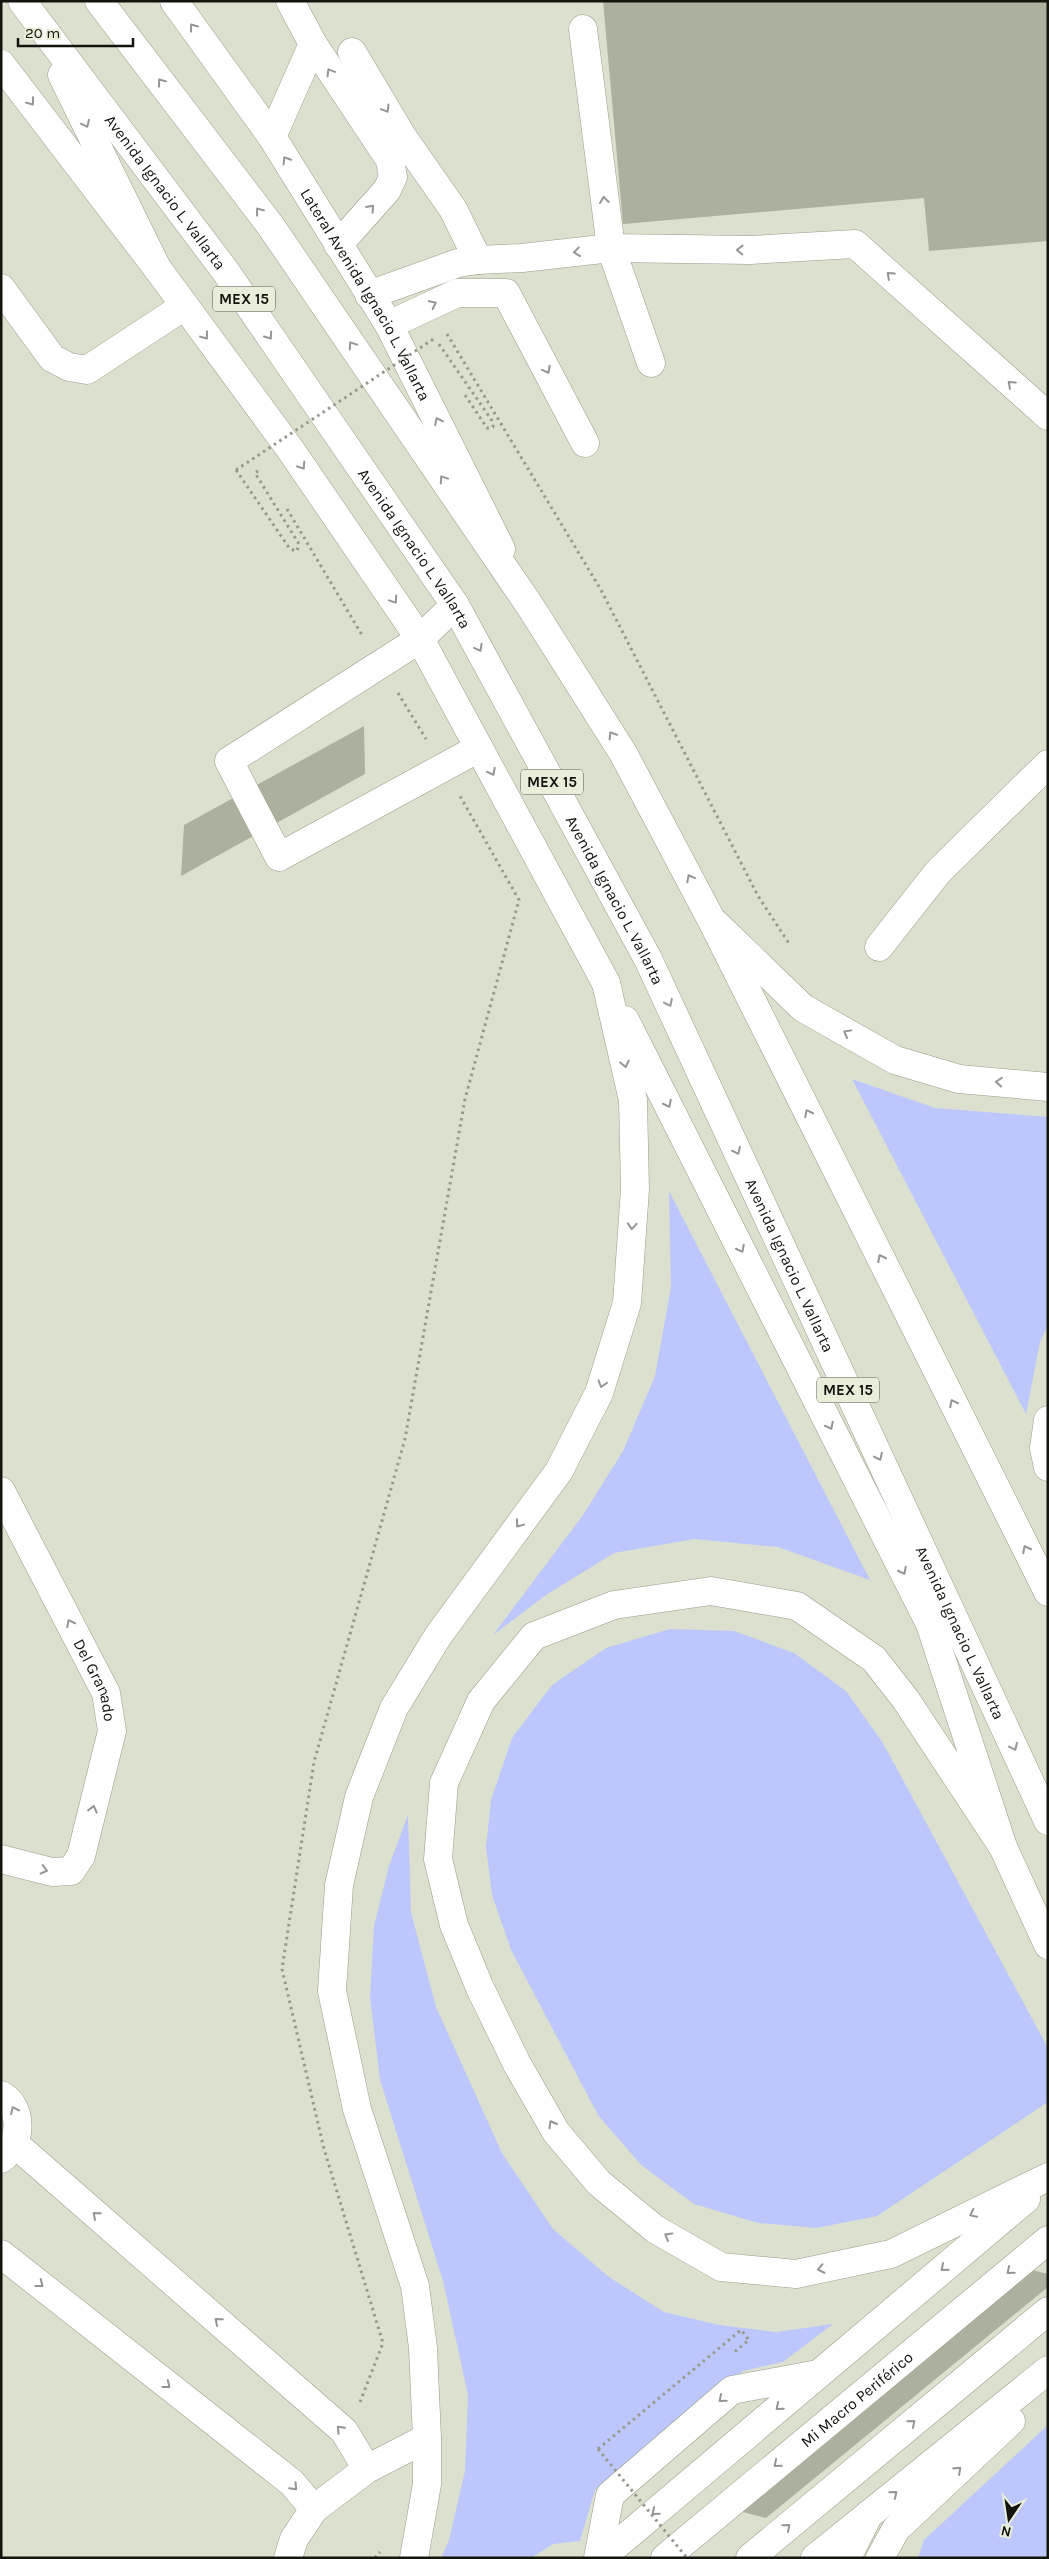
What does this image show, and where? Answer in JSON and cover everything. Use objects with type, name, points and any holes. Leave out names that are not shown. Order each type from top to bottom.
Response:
[{"type":"main road","points":[[99,1],[270,225],[530,606],[623,753],[712,921],[1048,1592]]},
{"type":"main road","name":"Lateral Avenida Ignacio L. Vallarta","points":[[174,1],[272,137],[389,325],[530,606]]},
{"type":"main road","points":[[290,2],[313,44],[390,160],[393,177],[387,190],[338,245]]},
{"type":"main road","points":[[28,10],[157,268]]},
{"type":"main road","name":"Avenida Ignacio L. Vallarta","points":[[28,10],[226,272],[455,605],[648,959],[1048,1821]]},
{"type":"main road","points":[[583,29],[611,248],[651,363]]},
{"type":"main road","points":[[272,137],[313,44]]},
{"type":"main road","points":[[352,52],[402,136],[453,209],[478,260]]},
{"type":"main road","points":[[1,64],[157,268],[183,306],[290,449],[420,639],[606,983],[930,1624],[1003,1847],[1048,1945]]},
{"type":"main road","points":[[369,295],[458,263],[478,260],[522,258],[611,248],[750,250],[854,244],[1048,416]]},
{"type":"main road","points":[[1,288],[52,358],[70,367],[87,370],[183,306]]},
{"type":"main road","points":[[389,325],[457,293],[506,292],[585,443]]},
{"type":"main road","points":[[455,605],[420,639],[229,761],[279,857],[479,748]]},
{"type":"main road","points":[[879,947],[938,872],[1048,764]]},
{"type":"main road","points":[[712,921],[803,1008],[896,1060],[959,1079],[1048,1086]]},
{"type":"main road","points":[[414,2558],[427,2484],[428,2438],[423,2348],[415,2286],[357,2109],[332,1992],[339,1885],[359,1797],[394,1708],[438,1636],[559,1471],[599,1393],[627,1303],[635,1189],[633,1100],[606,983]]},
{"type":"main road","points":[[1048,1420],[1044,1448],[1048,1467]]},
{"type":"main road","name":"Del Granado","points":[[1,1491],[106,1693],[112,1731],[81,1856],[71,1871],[52,1872],[1,1858]]},
{"type":"main road","points":[[1003,1847],[906,1700],[874,1659],[797,1606],[710,1591],[614,1605],[534,1636],[481,1701],[444,1783],[438,1859],[454,1925],[480,1988],[517,2064],[556,2132],[599,2184],[655,2229],[720,2267],[796,2274],[890,2254],[1048,2178]]},
{"type":"main road","points":[[1,2095],[8,2099],[18,2121],[8,2152],[344,2430],[367,2469]]},
{"type":"main road","points":[[600,2558],[1048,2178]]},
{"type":"main road","name":"Mi Macro Periférico","points":[[665,2558],[1048,2240]]},
{"type":"main road","points":[[1,2254],[270,2466],[292,2484],[314,2509]]},
{"type":"main road","points":[[750,2558],[1048,2311]]},
{"type":"main road","points":[[815,2558],[1048,2370]]},
{"type":"main road","points":[[600,2558],[610,2495],[732,2390],[818,2374]]},
{"type":"main road","points":[[880,2558],[896,2529],[1048,2386]]},
{"type":"main road","points":[[288,2558],[294,2539],[314,2509],[367,2469],[428,2438]]},
{"type":"main road","points":[[848,2558],[869,2514]]},
{"type":"path","points":[[428,307],[463,357],[601,590],[758,896],[793,950]]},
{"type":"path","points":[[255,472],[299,544],[297,551],[290,549],[236,470],[434,338],[493,422],[493,427],[487,428],[464,394]]},
{"type":"path","points":[[262,468],[267,477]]},
{"type":"path","points":[[283,502],[443,767],[519,900],[465,1099],[405,1439],[314,1762],[282,1970],[324,2150],[383,2343],[359,2405]]},
{"type":"path","points":[[598,2449],[687,2558]]},
{"type":"shaded area","points":[[852,1079],[935,1108],[1048,1117],[1048,1325],[1040,1342],[1026,1414]]},
{"type":"shaded area","points":[[669,1191],[870,1580],[778,1547],[694,1539],[614,1553],[546,1595],[493,1635],[583,1515],[623,1451],[655,1376],[671,1287]]},
{"type":"shaded area","points":[[670,1629],[734,1631],[794,1653],[846,1691],[883,1743],[1048,2048],[1048,2102],[877,2216],[816,2228],[758,2223],[694,2204],[641,2165],[598,2115],[511,1950],[492,1895],[486,1847],[491,1800],[512,1738],[552,1685],[606,1648]]},
{"type":"shaded area","points":[[408,1815],[411,1912],[436,2007],[502,2153],[553,2229],[609,2277],[664,2312],[719,2325],[776,2332],[833,2324],[783,2362],[743,2371],[595,2490],[580,2541],[553,2544],[531,2558],[441,2558],[449,2540],[465,2471],[468,2395],[443,2281],[380,2080],[370,1997],[374,1926],[389,1866]]},
{"type":"shaded area","points":[[1048,2425],[1048,2558],[918,2558],[924,2540]]},
{"type":"building","points":[[603,1],[1048,1],[1048,241],[929,251],[924,198],[623,224]]},
{"type":"building","points":[[364,726],[365,774],[181,876],[184,825]]},
{"type":"building","points":[[1032,2270],[1048,2274],[1048,2287],[766,2518],[735,2510]]}]
